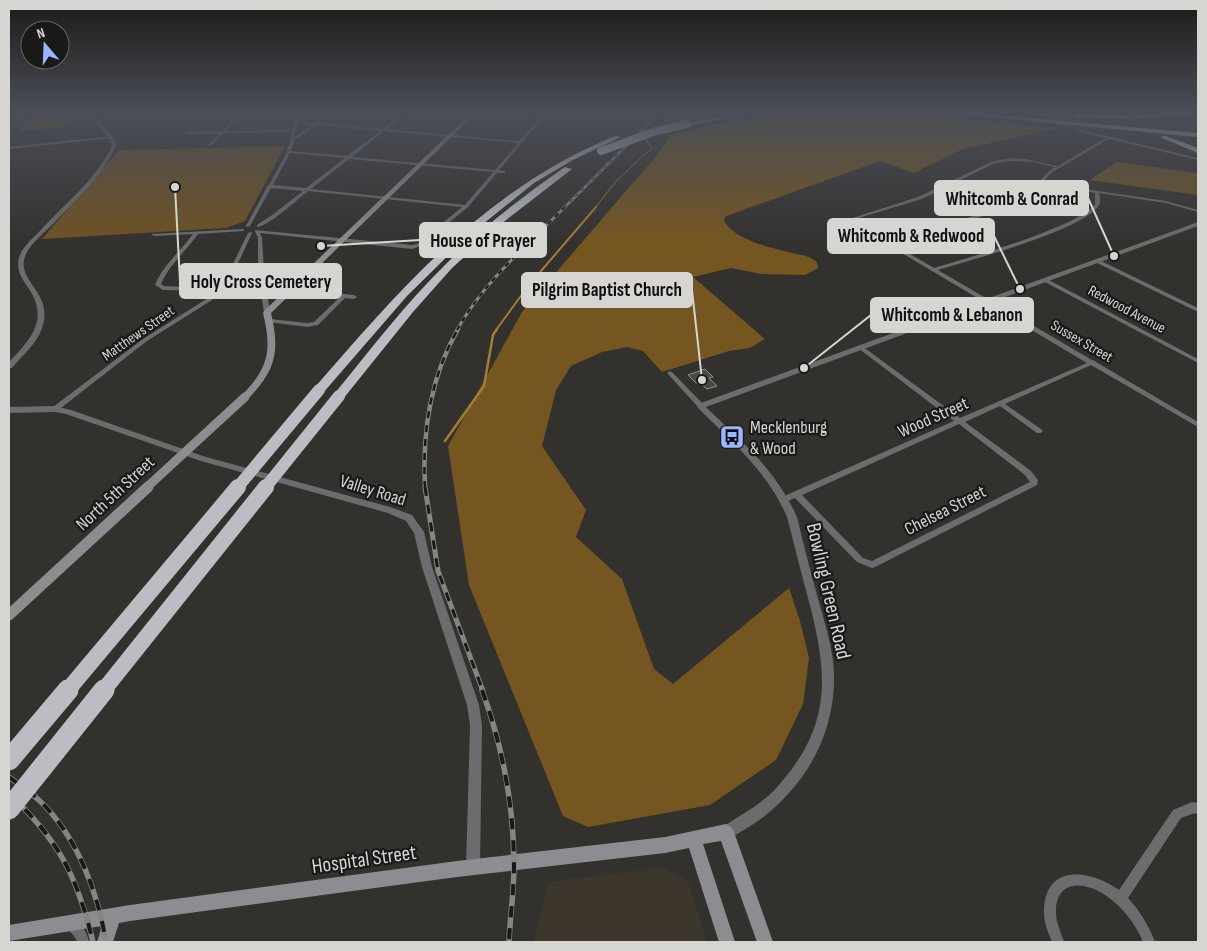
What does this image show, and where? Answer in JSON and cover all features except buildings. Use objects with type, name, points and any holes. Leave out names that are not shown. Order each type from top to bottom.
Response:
[{"type":"highway","points":[[9,760],[319,390],[412,284],[470,230],[508,199],[540,176],[574,156]]},
{"type":"highway","points":[[9,809],[339,396],[430,287],[479,238],[536,191],[575,165],[592,156]]},
{"type":"main road","points":[[268,317],[290,290],[429,156]]},
{"type":"main road","name":"North 5th Street","points":[[9,615],[257,384],[272,359],[273,338],[268,317]]},
{"type":"main road","points":[[726,832],[765,942]]},
{"type":"main road","name":"Hospital Street","points":[[9,933],[113,916],[694,840],[726,832]]},
{"type":"main road","points":[[694,840],[728,942]]},
{"type":"main road","points":[[105,942],[113,916]]},
{"type":"street","points":[[9,366],[36,334],[43,310],[40,299],[21,271],[21,258],[44,229],[99,171],[108,156]]},
{"type":"street","points":[[248,226],[286,156]]},
{"type":"street","points":[[341,156],[504,172]]},
{"type":"street","points":[[154,235],[254,230],[416,246],[422,244],[466,206],[509,156]]},
{"type":"street","points":[[889,244],[1008,206],[1022,199],[1058,167],[1075,156]]},
{"type":"street","points":[[254,230],[308,190],[348,157]]},
{"type":"street","name":"Sussex Street","points":[[1058,167],[1025,158],[1002,160],[920,198],[848,220],[1094,362],[1198,425]]},
{"type":"street","points":[[1042,182],[1166,202],[1198,211]]},
{"type":"street","points":[[269,186],[466,206]]},
{"type":"street","points":[[934,270],[1063,226],[1085,215],[1096,206],[1098,202],[1097,192]]},
{"type":"street","points":[[255,213],[254,230],[256,242],[259,245],[268,317],[307,325],[319,323],[344,296]]},
{"type":"street","points":[[670,373],[701,406],[1198,224]]},
{"type":"street","points":[[248,226],[254,230]]},
{"type":"street","points":[[248,226],[254,230]]},
{"type":"street","name":"Matthews Street","points":[[55,409],[145,340],[206,302],[218,290],[231,272],[243,246],[254,230]]},
{"type":"street","points":[[196,233],[174,259],[159,281],[159,286],[163,288],[218,290]]},
{"type":"street","points":[[1097,261],[1198,310]]},
{"type":"street","name":"Redwood Avenue","points":[[1045,280],[1198,361]]},
{"type":"street","points":[[290,290],[354,297]]},
{"type":"street","points":[[860,348],[960,422]]},
{"type":"street","name":"Wood Street","points":[[790,496],[1094,362]]},
{"type":"street","points":[[1000,403],[1040,431]]},
{"type":"street","name":"Bowling Green Road","points":[[701,406],[790,496],[792,517],[823,635],[828,684],[826,703],[817,740],[797,776],[760,811],[744,823],[726,832]]},
{"type":"street","name":"Valley Road","points":[[9,410],[55,409],[204,459],[390,510],[409,518],[419,532],[427,567],[473,705],[476,746],[473,868]]},
{"type":"street","name":"Chelsea Street","points":[[790,496],[860,560],[868,565],[876,564],[1031,485],[1034,480],[1028,473],[960,422]]},
{"type":"street","points":[[1120,899],[1177,814],[1192,808],[1198,808]]},
{"type":"street","points":[[1058,942],[1052,931],[1048,912],[1050,897],[1058,886],[1070,880],[1086,881],[1103,887],[1120,899],[1134,913],[1149,942]]},
{"type":"street","points":[[70,924],[81,934],[83,942]]},
{"type":"shaded area","points":[[113,156],[279,156],[245,221],[226,228],[42,239]]},
{"type":"shaded area","points":[[656,156],[948,156],[914,173],[880,161],[726,216],[724,221],[730,229],[750,241],[809,257],[817,262],[818,268],[805,275],[761,274],[731,268],[693,277],[765,339],[750,348],[729,351],[662,372],[643,351],[627,347],[602,352],[571,366],[556,390],[542,446],[586,510],[576,537],[622,579],[654,669],[673,684],[789,588],[800,621],[809,658],[803,704],[776,760],[710,805],[588,827],[563,816],[469,585],[448,446],[522,312]]},
{"type":"shaded area","points":[[1117,162],[1198,173],[1198,195],[1089,180]]},
{"type":"shaded area","points":[[663,867],[688,881],[707,942],[533,942],[549,882]]},
{"type":"waterway","points":[[595,208],[616,181],[643,156]]},
{"type":"waterway","points":[[496,330],[529,285],[596,207]]},
{"type":"waterway","points":[[445,441],[484,386],[493,335],[497,329]]},
{"type":"railway","points":[[565,207],[616,156]]},
{"type":"railway","points":[[457,330],[493,280],[565,207]]},
{"type":"railway","points":[[425,488],[425,447],[434,386],[448,348],[458,329]]},
{"type":"railway","points":[[425,487],[438,571],[483,691]]},
{"type":"railway","points":[[482,690],[501,754],[512,821],[514,875],[509,942]]},
{"type":"railway","points":[[9,777],[41,802],[68,836],[92,887],[106,942]]},
{"type":"railway","points":[[9,794],[41,827],[64,860],[73,878],[93,942]]},
{"type":"place","name":"Holy Cross Cemetery","points":[[175,187]]},
{"type":"place","name":"House of Prayer","points":[[321,246]]},
{"type":"place","name":"Whitcomb & Conrad","points":[[1114,256]]},
{"type":"place","name":"Whitcomb & Redwood","points":[[1020,289]]},
{"type":"place","name":"Whitcomb & Lebanon","points":[[804,368]]},
{"type":"place","name":"Pilgrim Baptist Church","points":[[702,380]]},
{"type":"place","name":"Mecklenburg & Wood","points":[[732,437]]}]
